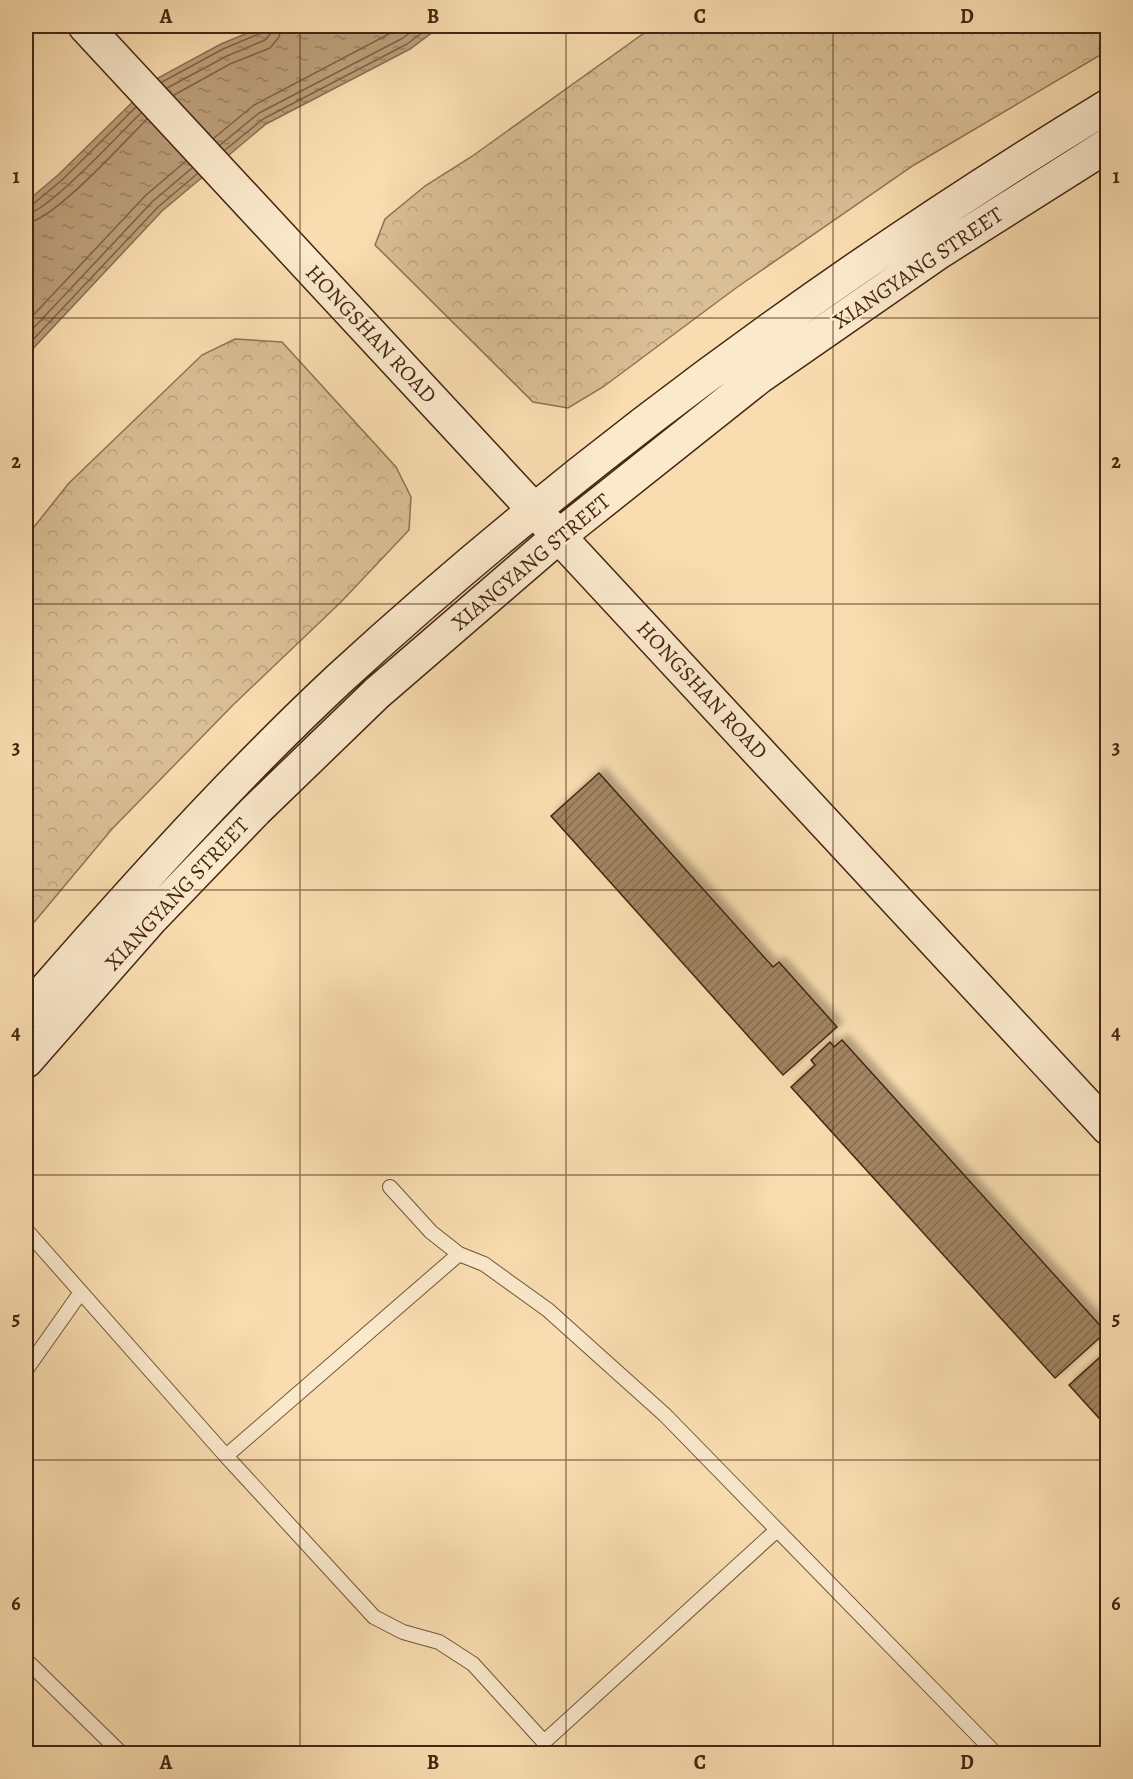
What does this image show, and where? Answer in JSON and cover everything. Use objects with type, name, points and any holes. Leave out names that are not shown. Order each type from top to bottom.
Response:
[{"type":"street","name":"HONGSHAN ROAD","points":[[85,26],[1107,1128]]},
{"type":"street","name":"XIANGYANG STREET","points":[[26,1012],[127,897],[338,681],[534,510],[668,404],[852,271],[978,187],[1107,106]]},
{"type":"street","name":"XIANGYANG STREET","points":[[26,1061],[150,920],[256,810],[377,693],[559,536],[759,378],[939,252],[1107,145]]},
{"type":"lane","points":[[390,1187],[431,1232],[459,1254],[484,1264],[548,1310],[665,1415],[996,1754]]},
{"type":"lane","points":[[26,1230],[226,1456],[374,1617],[403,1632],[439,1642],[473,1664],[544,1742],[777,1530]]},
{"type":"lane","points":[[226,1456],[459,1254]]},
{"type":"lane","points":[[26,1370],[81,1292]]},
{"type":"lane","points":[[26,1660],[122,1754]]},
{"type":"green space","points":[[654,26],[1107,26],[1107,51],[914,165],[736,288],[603,387],[568,408],[533,402],[375,245],[385,219],[425,186],[471,157]]},
{"type":"green space","points":[[235,339],[282,342],[396,467],[411,497],[409,530],[341,602],[233,705],[112,829],[26,932],[26,537],[69,483],[202,355]]},
{"type":"water","points":[[265,26],[441,26],[410,49],[266,124],[162,211],[26,356],[26,202],[58,175],[156,79],[221,44]]},
{"type":"building","points":[[599,773],[773,967],[779,962],[837,1027],[783,1075],[551,816]]},
{"type":"building","points":[[842,1040],[1106,1332],[1055,1378],[791,1087],[815,1065],[811,1060],[830,1042],[834,1047]]},
{"type":"building","points":[[1108,1350],[1108,1428],[1069,1385]]}]
